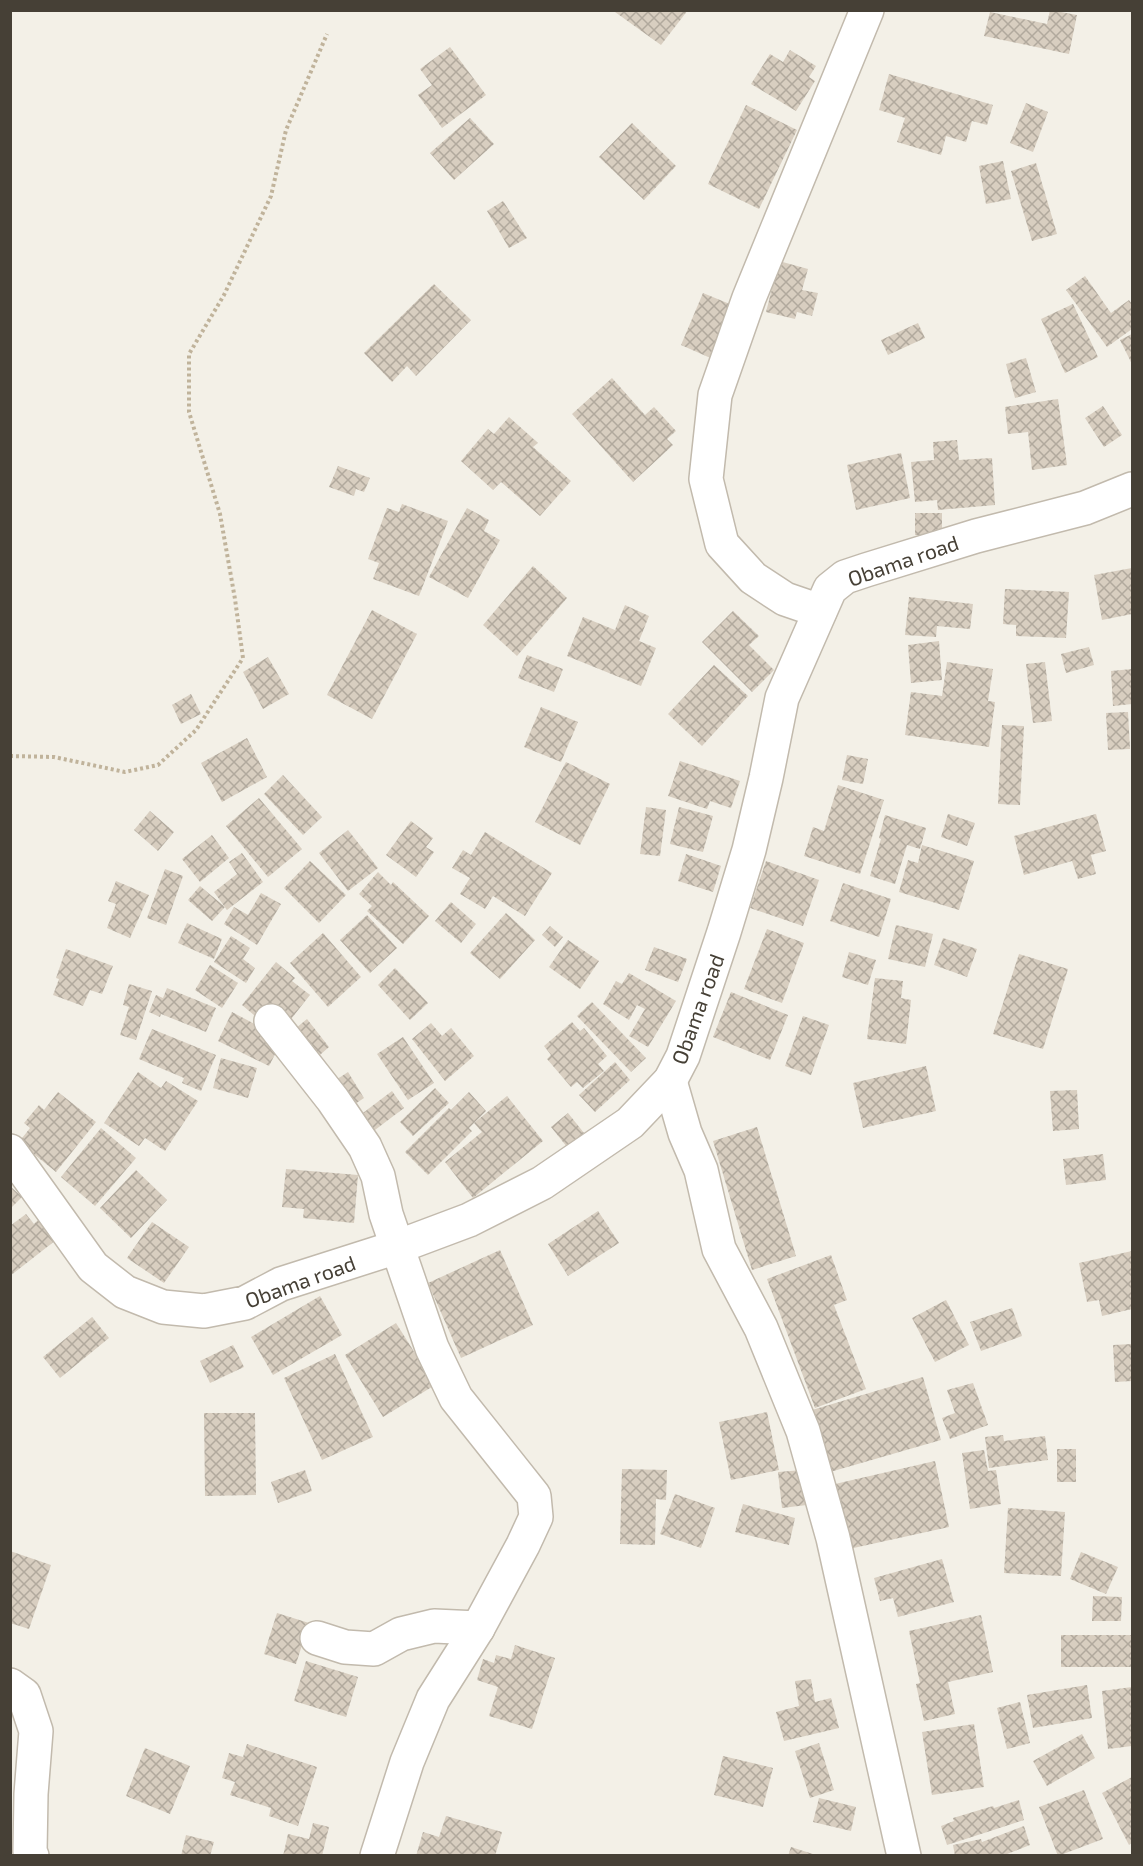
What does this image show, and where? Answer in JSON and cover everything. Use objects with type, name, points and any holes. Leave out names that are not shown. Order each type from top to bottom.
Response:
[{"type":"street","points":[[820,611],[785,599],[753,578],[722,544],[706,480],[715,395],[749,298],[867,10]]},
{"type":"street","name":"Obama road","points":[[10,1150],[93,1267],[125,1292],[163,1307],[204,1311],[245,1303],[281,1284],[397,1247],[469,1220],[542,1183],[630,1123],[670,1081],[683,1056],[748,850],[766,778],[782,698],[830,588],[845,577],[976,536],[1085,508],[1132,489]]},
{"type":"street","points":[[271,1021],[333,1100],[365,1147],[378,1176],[397,1247],[432,1348],[456,1398],[534,1496],[536,1517],[523,1545],[478,1628],[433,1699],[407,1762],[377,1856]]},
{"type":"street","points":[[670,1081],[700,1170],[719,1249],[761,1328],[803,1431],[833,1538],[904,1856]]},
{"type":"street","points":[[316,1638],[345,1647],[374,1649],[401,1634],[434,1626],[478,1628]]},
{"type":"street","points":[[10,1685],[24,1695],[36,1731],[31,1794],[30,1852],[32,1856]]},
{"type":"path","points":[[10,756],[54,757],[125,772],[158,765],[196,730],[243,658],[220,514],[189,412],[189,354],[224,295],[271,196],[286,130],[327,34]]},
{"type":"building","points":[[617,10],[688,10],[661,45],[615,12]]},
{"type":"building","points":[[1050,10],[1077,15],[1069,54],[984,36],[990,12],[1047,24]]},
{"type":"building","points":[[450,47],[486,95],[442,128],[418,95],[432,85],[420,69]]},
{"type":"building","points":[[790,50],[816,66],[809,77],[815,81],[796,111],[751,84],[770,54],[783,62]]},
{"type":"building","points":[[889,74],[993,105],[987,125],[972,121],[966,142],[946,136],[941,155],[897,142],[905,118],[879,110]]},
{"type":"building","points":[[1026,103],[1048,112],[1033,152],[1010,143]]},
{"type":"building","points":[[746,105],[797,130],[759,209],[708,184]]},
{"type":"building","points":[[470,118],[494,144],[454,180],[430,153]]},
{"type":"building","points":[[632,123],[676,166],[644,200],[599,157]]},
{"type":"building","points":[[1003,161],[1011,199],[986,204],[979,166]]},
{"type":"building","points":[[1036,163],[1057,234],[1032,241],[1011,171]]},
{"type":"building","points":[[503,201],[527,238],[509,248],[487,211]]},
{"type":"building","points":[[779,261],[808,269],[802,290],[818,293],[812,316],[797,312],[795,319],[766,312]]},
{"type":"building","points":[[1085,276],[1111,313],[1129,300],[1132,304],[1132,329],[1107,347],[1066,290]]},
{"type":"building","points":[[434,284],[471,320],[416,376],[407,366],[392,382],[364,353]]},
{"type":"building","points":[[703,293],[737,307],[715,360],[681,345]]},
{"type":"building","points":[[1073,304],[1098,357],[1065,373],[1041,319]]},
{"type":"building","points":[[918,323],[925,338],[888,355],[881,340]]},
{"type":"building","points":[[1132,334],[1132,364],[1120,340]]},
{"type":"building","points":[[1026,358],[1036,392],[1015,398],[1006,364]]},
{"type":"building","points":[[612,378],[645,415],[654,407],[676,431],[667,439],[673,445],[633,482],[572,414]]},
{"type":"building","points":[[1058,399],[1067,465],[1032,470],[1028,432],[1008,434],[1005,407]]},
{"type":"building","points":[[1103,406],[1122,435],[1104,447],[1085,418]]},
{"type":"building","points":[[509,417],[538,443],[533,447],[571,481],[540,516],[501,482],[493,490],[461,461],[488,429],[494,434]]},
{"type":"building","points":[[957,440],[959,460],[992,458],[995,505],[938,510],[937,500],[915,502],[911,462],[934,460],[933,442]]},
{"type":"building","points":[[901,453],[910,498],[856,510],[847,465]]},
{"type":"building","points":[[338,466],[370,478],[364,492],[356,489],[354,496],[329,487]]},
{"type":"building","points":[[402,504],[448,521],[419,596],[373,579],[379,563],[368,559],[387,508],[399,512]]},
{"type":"building","points":[[467,508],[489,520],[484,531],[500,540],[468,598],[429,577]]},
{"type":"building","points":[[915,513],[942,513],[942,535],[915,535]]},
{"type":"building","points":[[533,566],[567,598],[517,656],[483,625]]},
{"type":"building","points":[[1132,568],[1132,614],[1102,620],[1094,575]]},
{"type":"building","points":[[1005,589],[1069,592],[1066,638],[1016,636],[1016,625],[1003,624]]},
{"type":"building","points":[[909,597],[973,604],[970,629],[937,626],[936,637],[905,635]]},
{"type":"building","points":[[625,605],[649,616],[639,641],[656,648],[641,686],[567,656],[583,617],[615,630]]},
{"type":"building","points":[[372,610],[417,634],[372,719],[327,695]]},
{"type":"building","points":[[733,611],[759,636],[749,645],[774,670],[752,692],[702,642]]},
{"type":"building","points":[[939,641],[942,680],[911,683],[908,645]]},
{"type":"building","points":[[1089,647],[1094,665],[1066,673],[1061,654]]},
{"type":"building","points":[[527,655],[563,669],[554,692],[518,678]]},
{"type":"building","points":[[268,657],[289,694],[263,709],[243,672]]},
{"type":"building","points":[[947,662],[993,669],[988,701],[995,702],[989,747],[905,735],[911,692],[942,696]]},
{"type":"building","points":[[1045,662],[1052,721],[1033,723],[1026,664]]},
{"type":"building","points":[[714,665],[748,696],[702,746],[668,714]]},
{"type":"building","points":[[1132,669],[1132,704],[1113,706],[1111,671]]},
{"type":"building","points":[[191,694],[201,714],[181,724],[172,705]]},
{"type":"building","points":[[541,707],[578,722],[561,762],[524,747]]},
{"type":"building","points":[[1128,712],[1130,749],[1108,750],[1106,713]]},
{"type":"building","points":[[1002,725],[1024,726],[1020,805],[998,804]]},
{"type":"building","points":[[247,738],[267,777],[222,802],[201,763]]},
{"type":"building","points":[[847,755],[868,759],[863,784],[842,780]]},
{"type":"building","points":[[680,761],[740,781],[731,808],[710,801],[707,809],[668,796]]},
{"type":"building","points":[[566,762],[610,784],[580,845],[535,822]]},
{"type":"building","points":[[283,775],[322,817],[303,835],[264,794]]},
{"type":"building","points":[[838,785],[884,800],[860,874],[804,856],[813,827],[824,831]]},
{"type":"building","points":[[259,798],[302,849],[268,877],[226,826]]},
{"type":"building","points":[[646,807],[666,810],[660,856],[640,854]]},
{"type":"building","points":[[679,807],[713,816],[703,852],[670,844]]},
{"type":"building","points":[[150,811],[174,832],[158,851],[134,830]]},
{"type":"building","points":[[948,814],[975,823],[967,846],[941,837]]},
{"type":"building","points":[[1096,814],[1106,851],[1091,855],[1096,874],[1078,879],[1072,861],[1024,875],[1014,836]]},
{"type":"building","points":[[885,815],[926,828],[920,849],[907,845],[895,884],[870,876],[881,839],[879,838]]},
{"type":"building","points":[[411,821],[433,838],[426,847],[434,852],[416,877],[386,855]]},
{"type":"building","points":[[348,830],[378,868],[348,891],[319,853]]},
{"type":"building","points":[[485,832],[552,873],[525,916],[493,896],[485,909],[460,894],[470,878],[452,868],[463,850],[471,855]]},
{"type":"building","points":[[212,835],[229,858],[200,882],[182,859]]},
{"type":"building","points":[[922,845],[974,861],[959,910],[899,892],[908,860],[918,863]]},
{"type":"building","points":[[242,853],[263,882],[227,910],[214,892],[237,874],[229,862]]},
{"type":"building","points":[[686,854],[721,866],[713,892],[678,881]]},
{"type":"building","points":[[310,861],[346,895],[319,923],[284,888]]},
{"type":"building","points":[[766,861],[819,880],[803,926],[750,908]]},
{"type":"building","points":[[165,869],[183,876],[166,925],[147,918]]},
{"type":"building","points":[[378,872],[391,885],[393,882],[429,916],[403,944],[367,911],[372,906],[359,894]]},
{"type":"building","points":[[116,881],[149,895],[130,938],[107,928],[116,904],[108,901]]},
{"type":"building","points":[[843,883],[891,899],[879,937],[830,921]]},
{"type":"building","points":[[200,886],[225,907],[212,921],[188,900]]},
{"type":"building","points":[[261,893],[281,904],[257,945],[224,924],[234,907],[248,915]]},
{"type":"building","points":[[451,902],[476,924],[461,943],[435,921]]},
{"type":"building","points":[[506,913],[535,940],[500,979],[470,953]]},
{"type":"building","points":[[367,915],[397,948],[370,973],[340,940]]},
{"type":"building","points":[[187,923],[222,939],[214,959],[178,943]]},
{"type":"building","points":[[896,925],[933,934],[925,967],[888,959]]},
{"type":"building","points":[[550,926],[563,937],[555,947],[542,935]]},
{"type":"building","points":[[767,929],[804,943],[782,1003],[744,989]]},
{"type":"building","points":[[323,933],[361,977],[328,1007],[290,963]]},
{"type":"building","points":[[231,936],[250,948],[243,959],[255,968],[246,983],[214,962]]},
{"type":"building","points":[[943,938],[977,949],[967,977],[934,965]]},
{"type":"building","points":[[568,940],[599,961],[580,989],[549,967]]},
{"type":"building","points":[[654,947],[687,959],[678,982],[645,970]]},
{"type":"building","points":[[66,949],[113,966],[102,994],[90,990],[83,1006],[53,995]]},
{"type":"building","points":[[849,952],[876,960],[868,985],[842,977]]},
{"type":"building","points":[[1019,954],[1068,969],[1043,1049],[993,1034]]},
{"type":"building","points":[[276,962],[295,978],[292,981],[310,995],[284,1028],[260,1020],[242,1005]]},
{"type":"building","points":[[210,965],[238,983],[222,1008],[195,990]]},
{"type":"building","points":[[395,968],[428,1003],[410,1020],[378,985]]},
{"type":"building","points":[[629,973],[676,1001],[648,1047],[629,1036],[645,1009],[637,1005],[629,1020],[603,1004],[616,981],[622,984]]},
{"type":"building","points":[[875,978],[903,981],[901,998],[911,1000],[906,1044],[867,1039]]},
{"type":"building","points":[[129,984],[152,991],[136,1040],[120,1035],[129,1007],[123,1005]]},
{"type":"building","points":[[167,988],[216,1008],[206,1032],[161,1014],[160,1017],[149,1012],[156,995],[163,998]]},
{"type":"building","points":[[731,992],[788,1015],[770,1060],[713,1037]]},
{"type":"building","points":[[592,1002],[646,1058],[631,1072],[577,1016]]},
{"type":"building","points":[[232,1012],[283,1039],[269,1066],[218,1041]]},
{"type":"building","points":[[803,1016],[829,1025],[811,1075],[785,1066]]},
{"type":"building","points":[[307,1019],[329,1047],[313,1061],[290,1033]]},
{"type":"building","points":[[572,1022],[580,1031],[584,1028],[607,1056],[598,1064],[604,1071],[583,1088],[577,1082],[571,1087],[547,1059],[551,1055],[544,1046]]},
{"type":"building","points":[[431,1023],[442,1036],[451,1028],[474,1056],[445,1081],[412,1039]]},
{"type":"building","points":[[152,1029],[216,1055],[201,1091],[182,1083],[184,1078],[139,1059]]},
{"type":"building","points":[[403,1037],[434,1083],[408,1100],[377,1054]]},
{"type":"building","points":[[221,1058],[257,1068],[248,1098],[213,1088]]},
{"type":"building","points":[[615,1062],[630,1080],[595,1112],[579,1095]]},
{"type":"building","points":[[926,1066],[936,1111],[863,1128],[853,1083]]},
{"type":"building","points":[[138,1072],[161,1088],[166,1081],[198,1101],[165,1151],[145,1138],[139,1146],[104,1123]]},
{"type":"building","points":[[348,1072],[364,1098],[352,1106],[336,1080]]},
{"type":"building","points":[[435,1088],[449,1103],[413,1136],[400,1122]]},
{"type":"building","points":[[1077,1090],[1079,1129],[1053,1131],[1050,1091]]},
{"type":"building","points":[[392,1091],[404,1108],[371,1133],[359,1116]]},
{"type":"building","points":[[58,1092],[96,1122],[56,1172],[19,1142],[30,1128],[24,1123],[39,1105],[44,1110]]},
{"type":"building","points":[[469,1092],[486,1111],[469,1128],[472,1131],[428,1175],[405,1152],[449,1108],[451,1110]]},
{"type":"building","points":[[507,1096],[543,1141],[473,1198],[445,1162],[482,1132],[474,1123]]},
{"type":"building","points":[[568,1113],[584,1133],[567,1147],[551,1127]]},
{"type":"building","points":[[757,1127],[796,1256],[752,1270],[713,1141]]},
{"type":"building","points":[[101,1128],[136,1158],[95,1206],[61,1177]]},
{"type":"building","points":[[1103,1154],[1106,1180],[1066,1185],[1063,1159]]},
{"type":"building","points":[[286,1169],[358,1175],[354,1223],[303,1218],[304,1209],[282,1207]]},
{"type":"building","points":[[136,1170],[167,1200],[131,1238],[100,1208]]},
{"type":"building","points":[[10,1186],[22,1197],[10,1209]]},
{"type":"building","points":[[598,1211],[619,1243],[568,1276],[548,1244]]},
{"type":"building","points":[[26,1214],[34,1224],[39,1219],[56,1240],[10,1276],[10,1226]]},
{"type":"building","points":[[152,1222],[189,1247],[164,1283],[127,1258]]},
{"type":"building","points":[[500,1250],[533,1325],[461,1358],[428,1283]]},
{"type":"building","points":[[1132,1251],[1132,1309],[1102,1316],[1099,1300],[1087,1302],[1079,1263]]},
{"type":"building","points":[[831,1255],[847,1300],[834,1305],[866,1389],[815,1408],[767,1279]]},
{"type":"building","points":[[320,1296],[342,1335],[273,1375],[251,1337]]},
{"type":"building","points":[[946,1300],[969,1345],[935,1362],[912,1318]]},
{"type":"building","points":[[1012,1308],[1022,1336],[981,1351],[970,1322]]},
{"type":"building","points":[[92,1317],[109,1338],[60,1378],[43,1357]]},
{"type":"building","points":[[396,1323],[435,1385],[383,1417],[345,1355]]},
{"type":"building","points":[[1132,1344],[1132,1381],[1115,1382],[1113,1345]]},
{"type":"building","points":[[233,1345],[244,1367],[210,1383],[200,1361]]},
{"type":"building","points":[[335,1354],[373,1437],[322,1460],[284,1378]]},
{"type":"building","points":[[923,1377],[941,1440],[830,1472],[812,1410]]},
{"type":"building","points":[[973,1383],[988,1425],[950,1439],[942,1418],[955,1413],[947,1390]]},
{"type":"building","points":[[767,1412],[779,1470],[731,1480],[719,1422]]},
{"type":"building","points":[[204,1413],[255,1413],[256,1495],[205,1496]]},
{"type":"building","points":[[1003,1435],[1004,1441],[1045,1436],[1048,1460],[989,1468],[985,1437]]},
{"type":"building","points":[[1057,1449],[1076,1449],[1076,1482],[1057,1482]]},
{"type":"building","points":[[984,1450],[988,1471],[996,1470],[1001,1504],[970,1509],[962,1453]]},
{"type":"building","points":[[935,1461],[949,1527],[849,1549],[835,1484]]},
{"type":"building","points":[[622,1469],[667,1470],[666,1500],[656,1499],[655,1545],[620,1544]]},
{"type":"building","points":[[305,1470],[312,1491],[278,1503],[271,1482]]},
{"type":"building","points":[[803,1470],[807,1505],[782,1508],[778,1472]]},
{"type":"building","points":[[675,1494],[715,1508],[701,1548],[660,1534]]},
{"type":"building","points":[[743,1504],[795,1518],[789,1545],[735,1532]]},
{"type":"building","points":[[1008,1508],[1065,1512],[1061,1576],[1004,1573]]},
{"type":"building","points":[[10,1551],[51,1565],[29,1629],[10,1623]]},
{"type":"building","points":[[1081,1552],[1118,1567],[1106,1594],[1070,1579]]},
{"type":"building","points":[[942,1559],[954,1602],[898,1617],[893,1598],[880,1601],[874,1578]]},
{"type":"building","points":[[1093,1596],[1122,1597],[1121,1621],[1092,1621]]},
{"type":"building","points":[[277,1613],[309,1623],[296,1664],[264,1654]]},
{"type":"building","points":[[981,1615],[993,1672],[948,1682],[955,1714],[924,1721],[916,1684],[920,1683],[909,1631]]},
{"type":"building","points":[[1061,1635],[1132,1635],[1132,1667],[1061,1667]]},
{"type":"building","points":[[515,1645],[555,1658],[532,1729],[489,1716],[498,1687],[477,1680],[483,1659],[494,1663],[496,1655],[511,1659]]},
{"type":"building","points":[[306,1661],[358,1677],[346,1717],[294,1701]]},
{"type":"building","points":[[811,1679],[815,1702],[831,1698],[839,1728],[784,1741],[776,1712],[799,1706],[795,1681]]},
{"type":"building","points":[[1087,1685],[1092,1718],[1033,1728],[1027,1695]]},
{"type":"building","points":[[1132,1687],[1132,1746],[1108,1749],[1102,1691]]},
{"type":"building","points":[[1020,1702],[1030,1743],[1007,1749],[997,1708]]},
{"type":"building","points":[[974,1724],[984,1787],[932,1795],[922,1732]]},
{"type":"building","points":[[1082,1734],[1095,1758],[1047,1786],[1033,1761]]},
{"type":"building","points":[[819,1743],[834,1790],[810,1798],[795,1751]]},
{"type":"building","points":[[247,1744],[317,1767],[298,1826],[269,1816],[271,1808],[230,1795],[235,1782],[222,1778],[229,1753],[243,1757]]},
{"type":"building","points":[[145,1748],[190,1766],[170,1814],[126,1796]]},
{"type":"building","points":[[723,1756],[773,1768],[763,1807],[714,1795]]},
{"type":"building","points":[[1132,1777],[1132,1843],[1129,1845],[1102,1793]]},
{"type":"building","points":[[1084,1790],[1103,1839],[1058,1856],[1039,1807]]},
{"type":"building","points":[[819,1798],[856,1807],[851,1831],[813,1822]]},
{"type":"building","points":[[1019,1800],[1024,1820],[947,1845],[941,1826],[954,1821],[953,1818]]},
{"type":"building","points":[[446,1816],[502,1832],[495,1856],[416,1856],[423,1832],[439,1837]]},
{"type":"building","points":[[313,1823],[329,1827],[322,1856],[283,1856],[288,1834],[309,1839]]},
{"type":"building","points":[[1024,1826],[1030,1845],[1002,1856],[955,1856],[953,1845],[981,1839],[982,1842]]},
{"type":"building","points":[[186,1835],[214,1842],[210,1856],[181,1856]]},
{"type":"building","points":[[791,1847],[816,1855],[816,1856],[788,1856]]}]
